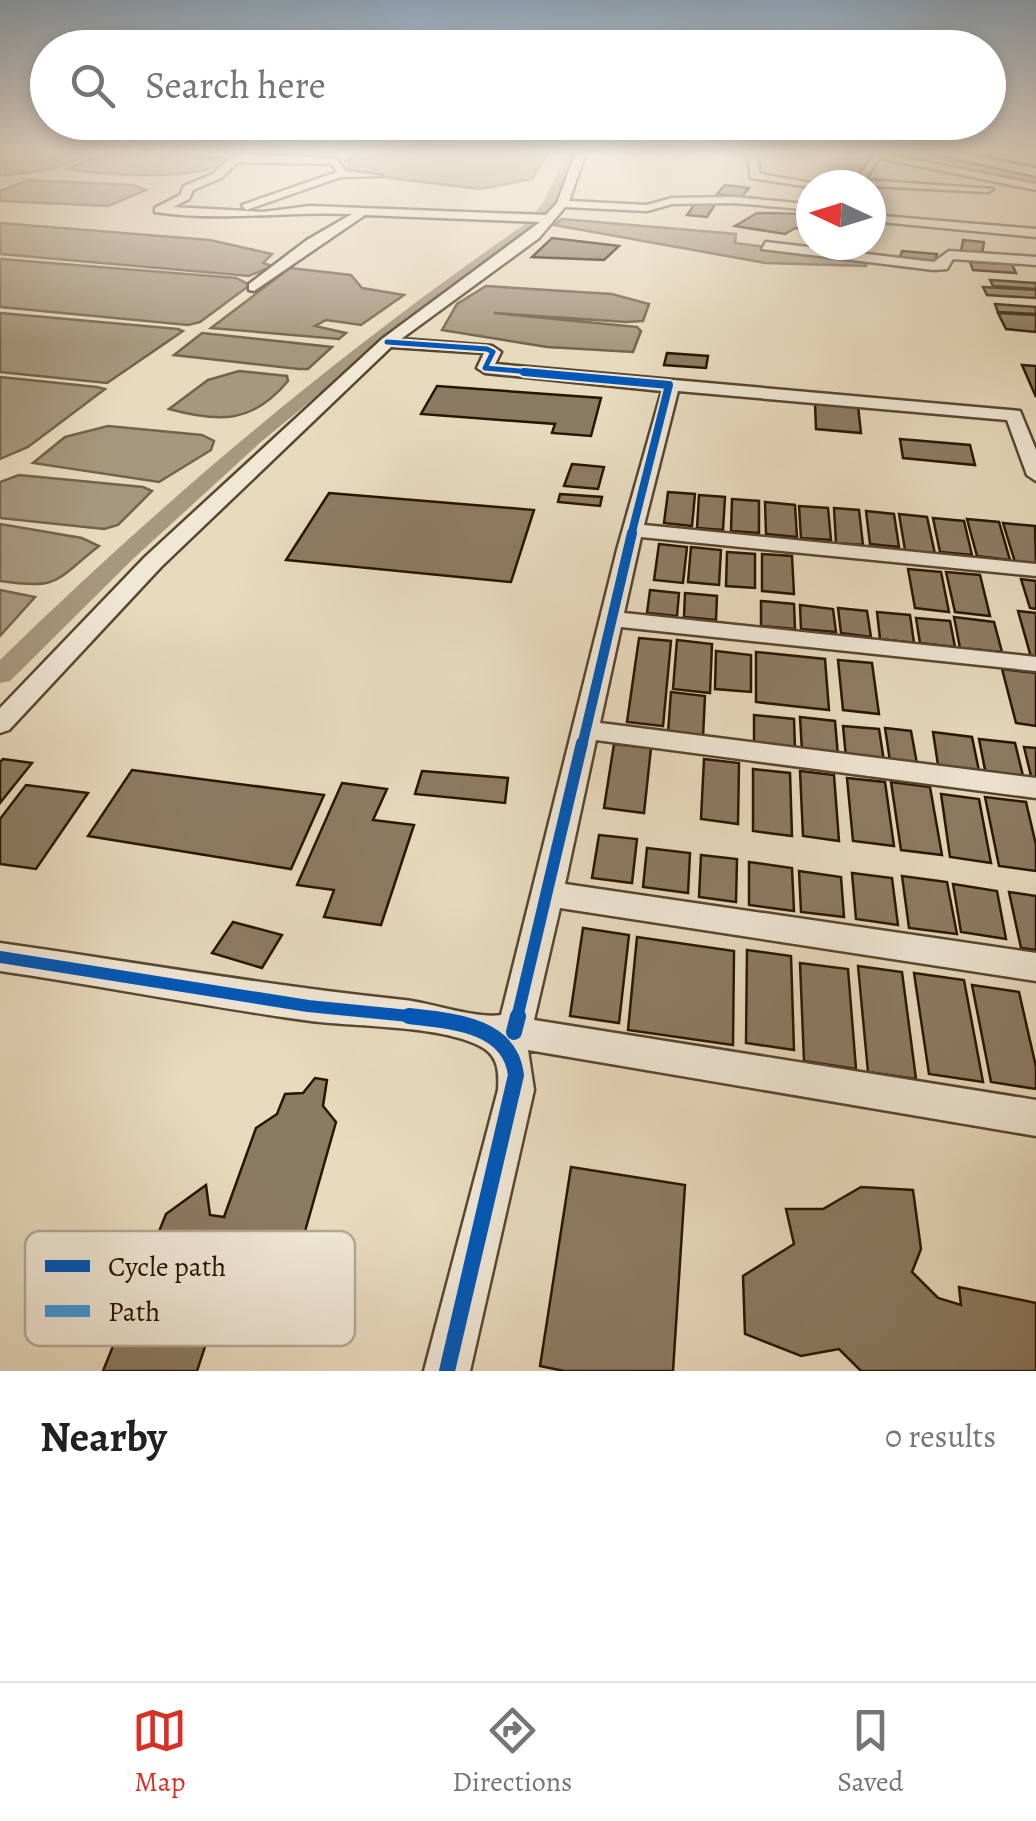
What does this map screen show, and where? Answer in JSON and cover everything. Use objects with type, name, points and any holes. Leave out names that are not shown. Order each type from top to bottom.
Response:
[{"type":"street","points":[[254,287],[310,244],[357,216]]},
{"type":"street","points":[[464,216],[525,220],[542,216]]},
{"type":"street","points":[[0,724],[153,562],[387,342],[548,216]]},
{"type":"street","points":[[961,226],[966,216]]},
{"type":"street","points":[[886,219],[1036,232]]},
{"type":"street","points":[[886,257],[939,267],[949,255],[954,237],[997,238]]},
{"type":"street","points":[[766,246],[796,248]]},
{"type":"street","points":[[949,255],[1036,261]]},
{"type":"street","points":[[387,342],[487,349],[494,352],[484,365],[490,370],[1014,415],[1036,475]]},
{"type":"street","points":[[514,1032],[669,385]]},
{"type":"street","points":[[633,530],[1036,570]]},
{"type":"street","points":[[614,619],[1036,664]]},
{"type":"street","points":[[588,730],[1036,788]]},
{"type":"street","points":[[550,894],[1036,967]]},
{"type":"street","points":[[0,956],[308,1006],[514,1032],[1036,1118]]},
{"type":"street","points":[[447,1371],[518,1071],[510,1050],[496,1037],[468,1026]]},
{"type":"shaded area","points":[[562,219],[736,234],[735,243],[796,251],[796,260],[865,260],[866,266],[766,263],[554,225]]},
{"type":"shaded area","points":[[0,223],[210,240],[272,254],[263,263],[272,266],[249,276],[0,254]]},
{"type":"shaded area","points":[[0,259],[236,278],[250,285],[200,322],[188,325],[0,307]]},
{"type":"shaded area","points":[[290,268],[351,275],[362,288],[404,295],[361,325],[326,320],[315,326],[346,333],[339,339],[211,328]]},
{"type":"shaded area","points":[[486,286],[612,294],[649,304],[643,321],[626,322],[494,313],[637,327],[641,331],[633,352],[547,347],[442,330],[457,304]]},
{"type":"shaded area","points":[[0,313],[183,331],[107,383],[0,372]]},
{"type":"shaded area","points":[[202,333],[332,347],[308,369],[174,355]]},
{"type":"shaded area","points":[[239,371],[287,376],[288,381],[262,405],[234,416],[204,416],[169,409],[208,380]]},
{"type":"shaded area","points":[[0,377],[105,389],[28,447],[0,459]]},
{"type":"shaded area","points":[[108,426],[202,435],[214,441],[211,450],[159,482],[33,463],[65,437]]},
{"type":"shaded area","points":[[19,475],[152,491],[118,525],[104,529],[0,518],[0,482]]},
{"type":"shaded area","points":[[0,524],[82,538],[99,546],[55,580],[34,584],[0,581]]},
{"type":"shaded area","points":[[0,590],[35,597],[0,636]]},
{"type":"building","points":[[752,216],[796,216],[796,228],[785,234],[735,226]]},
{"type":"building","points":[[552,238],[619,246],[604,260],[532,257]]},
{"type":"building","points":[[963,240],[984,242],[982,254],[961,252]]},
{"type":"building","points":[[902,251],[937,254],[934,264],[899,260]]},
{"type":"building","points":[[970,262],[1012,264],[1016,273],[973,270]]},
{"type":"building","points":[[990,280],[1036,283],[1036,289],[993,286]]},
{"type":"building","points":[[983,287],[1036,290],[1036,298],[987,295]]},
{"type":"building","points":[[995,304],[1036,307],[1036,314],[998,312]]},
{"type":"building","points":[[998,313],[1036,315],[1036,332],[1006,329]]},
{"type":"building","points":[[667,353],[708,356],[706,368],[664,365]]},
{"type":"building","points":[[1022,365],[1036,366],[1036,397]]},
{"type":"building","points":[[437,386],[601,398],[591,436],[552,433],[555,424],[421,414]]},
{"type":"building","points":[[815,403],[858,406],[861,433],[816,429]]},
{"type":"building","points":[[900,439],[970,445],[975,465],[903,458]]},
{"type":"building","points":[[572,464],[604,467],[598,489],[564,486]]},
{"type":"building","points":[[668,492],[695,494],[692,526],[664,523]]},
{"type":"building","points":[[329,493],[534,510],[511,582],[286,560]]},
{"type":"building","points":[[560,494],[602,497],[600,506],[558,502]]},
{"type":"building","points":[[699,495],[725,497],[723,530],[697,528]]},
{"type":"building","points":[[732,499],[759,501],[759,533],[731,531]]},
{"type":"building","points":[[765,502],[795,505],[797,537],[766,534]]},
{"type":"building","points":[[799,506],[828,508],[831,540],[801,538]]},
{"type":"building","points":[[834,508],[859,510],[863,545],[836,543]]},
{"type":"building","points":[[866,511],[894,514],[899,547],[870,544]]},
{"type":"building","points":[[899,514],[927,517],[935,554],[905,550]]},
{"type":"building","points":[[933,518],[964,521],[972,555],[940,552]]},
{"type":"building","points":[[967,519],[999,522],[1010,560],[977,556]]},
{"type":"building","points":[[1003,523],[1035,526],[1036,564],[1015,562]]},
{"type":"building","points":[[659,544],[687,547],[683,583],[654,580]]},
{"type":"building","points":[[691,547],[721,550],[719,585],[688,582]]},
{"type":"building","points":[[727,552],[755,554],[755,588],[726,586]]},
{"type":"building","points":[[762,554],[792,556],[794,594],[762,591]]},
{"type":"building","points":[[908,569],[941,572],[949,612],[915,608]]},
{"type":"building","points":[[946,572],[980,575],[990,616],[955,612]]},
{"type":"building","points":[[1021,579],[1036,581],[1036,609],[1030,608]]},
{"type":"building","points":[[650,590],[679,593],[677,616],[647,613]]},
{"type":"building","points":[[685,593],[717,596],[716,620],[684,617]]},
{"type":"building","points":[[761,601],[794,604],[795,629],[761,626]]},
{"type":"building","points":[[800,605],[833,609],[836,632],[801,629]]},
{"type":"building","points":[[838,608],[867,611],[871,637],[841,633]]},
{"type":"building","points":[[1018,611],[1036,613],[1036,657],[1031,657]]},
{"type":"building","points":[[877,612],[910,615],[914,643],[880,639]]},
{"type":"building","points":[[954,617],[994,622],[1002,652],[960,648]]},
{"type":"building","points":[[916,618],[950,621],[955,647],[920,643]]},
{"type":"building","points":[[639,638],[671,641],[663,726],[627,722]]},
{"type":"building","points":[[677,640],[712,644],[710,693],[673,689]]},
{"type":"building","points":[[716,651],[751,655],[751,692],[715,689]]},
{"type":"building","points":[[756,652],[825,659],[829,710],[756,702]]},
{"type":"building","points":[[838,660],[872,663],[879,714],[843,710]]},
{"type":"building","points":[[1002,669],[1036,673],[1036,726],[1016,723]]},
{"type":"building","points":[[671,692],[705,696],[703,737],[668,733]]},
{"type":"building","points":[[754,715],[794,719],[795,749],[754,744]]},
{"type":"building","points":[[800,717],[835,721],[838,756],[802,751]]},
{"type":"building","points":[[843,726],[879,729],[884,761],[846,757]]},
{"type":"building","points":[[885,728],[911,731],[917,764],[890,761]]},
{"type":"building","points":[[933,732],[972,737],[979,771],[938,765]]},
{"type":"building","points":[[979,739],[1015,743],[1024,780],[986,775]]},
{"type":"building","points":[[614,744],[651,748],[644,813],[604,808]]},
{"type":"building","points":[[1024,747],[1036,748],[1036,780],[1032,780]]},
{"type":"building","points":[[3,759],[32,763],[0,803],[0,762]]},
{"type":"building","points":[[704,759],[739,763],[738,824],[701,819]]},
{"type":"building","points":[[753,769],[790,773],[792,836],[753,831]]},
{"type":"building","points":[[132,770],[324,795],[291,869],[88,836]]},
{"type":"building","points":[[422,771],[508,778],[505,803],[415,794]]},
{"type":"building","points":[[800,771],[834,775],[839,841],[803,836]]},
{"type":"building","points":[[847,778],[885,782],[894,846],[853,841]]},
{"type":"building","points":[[891,782],[930,787],[942,855],[901,850]]},
{"type":"building","points":[[342,783],[387,789],[373,820],[414,825],[381,925],[324,917],[334,890],[297,885]]},
{"type":"building","points":[[26,785],[88,793],[36,869],[0,864],[0,819]]},
{"type":"building","points":[[941,794],[979,799],[991,863],[950,857]]},
{"type":"building","points":[[985,797],[1026,802],[1036,845],[1036,871],[999,866]]},
{"type":"building","points":[[599,835],[637,839],[632,883],[592,878]]},
{"type":"building","points":[[647,848],[690,853],[688,893],[643,887]]},
{"type":"building","points":[[701,855],[737,859],[736,902],[699,897]]},
{"type":"building","points":[[749,862],[792,868],[794,911],[749,905]]},
{"type":"building","points":[[799,871],[841,877],[844,917],[801,912]]},
{"type":"building","points":[[852,873],[892,878],[898,925],[856,919]]},
{"type":"building","points":[[902,876],[947,882],[957,934],[909,928]]},
{"type":"building","points":[[953,884],[997,891],[1006,939],[961,932]]},
{"type":"building","points":[[1009,892],[1036,896],[1036,950],[1021,948]]},
{"type":"building","points":[[233,922],[282,935],[262,968],[212,953]]},
{"type":"building","points":[[583,928],[629,935],[619,1023],[570,1016]]},
{"type":"building","points":[[637,937],[734,951],[733,1045],[628,1030]]},
{"type":"building","points":[[747,950],[791,956],[794,1050],[746,1043]]},
{"type":"building","points":[[800,963],[848,969],[856,1069],[804,1061]]},
{"type":"building","points":[[858,966],[902,972],[916,1079],[868,1072]]},
{"type":"building","points":[[914,973],[964,980],[983,1082],[929,1074]]},
{"type":"building","points":[[972,985],[1019,992],[1036,1067],[1036,1089],[991,1082]]},
{"type":"building","points":[[315,1078],[327,1080],[323,1106],[336,1122],[305,1231],[159,1231],[166,1214],[206,1185],[210,1215],[224,1217],[256,1128],[277,1114],[285,1094],[303,1093]]},
{"type":"building","points":[[571,1167],[685,1185],[673,1371],[564,1371],[540,1366]]},
{"type":"building","points":[[861,1187],[913,1190],[921,1249],[912,1272],[938,1298],[961,1305],[959,1287],[1036,1303],[1036,1371],[861,1371],[839,1349],[801,1356],[745,1334],[743,1276],[794,1244],[786,1209],[823,1209]]},
{"type":"building","points":[[113,1346],[205,1346],[197,1371],[103,1371]]},
{"type":"waterway","points":[[0,675],[125,553],[255,437],[390,328],[539,216]]},
{"type":"cycle path","points":[[387,342],[487,349],[493,352],[485,368],[669,385],[514,1032]]},
{"type":"cycle path","points":[[0,957],[308,1006],[458,1023],[502,1042],[514,1060],[516,1090],[447,1371]]}]
